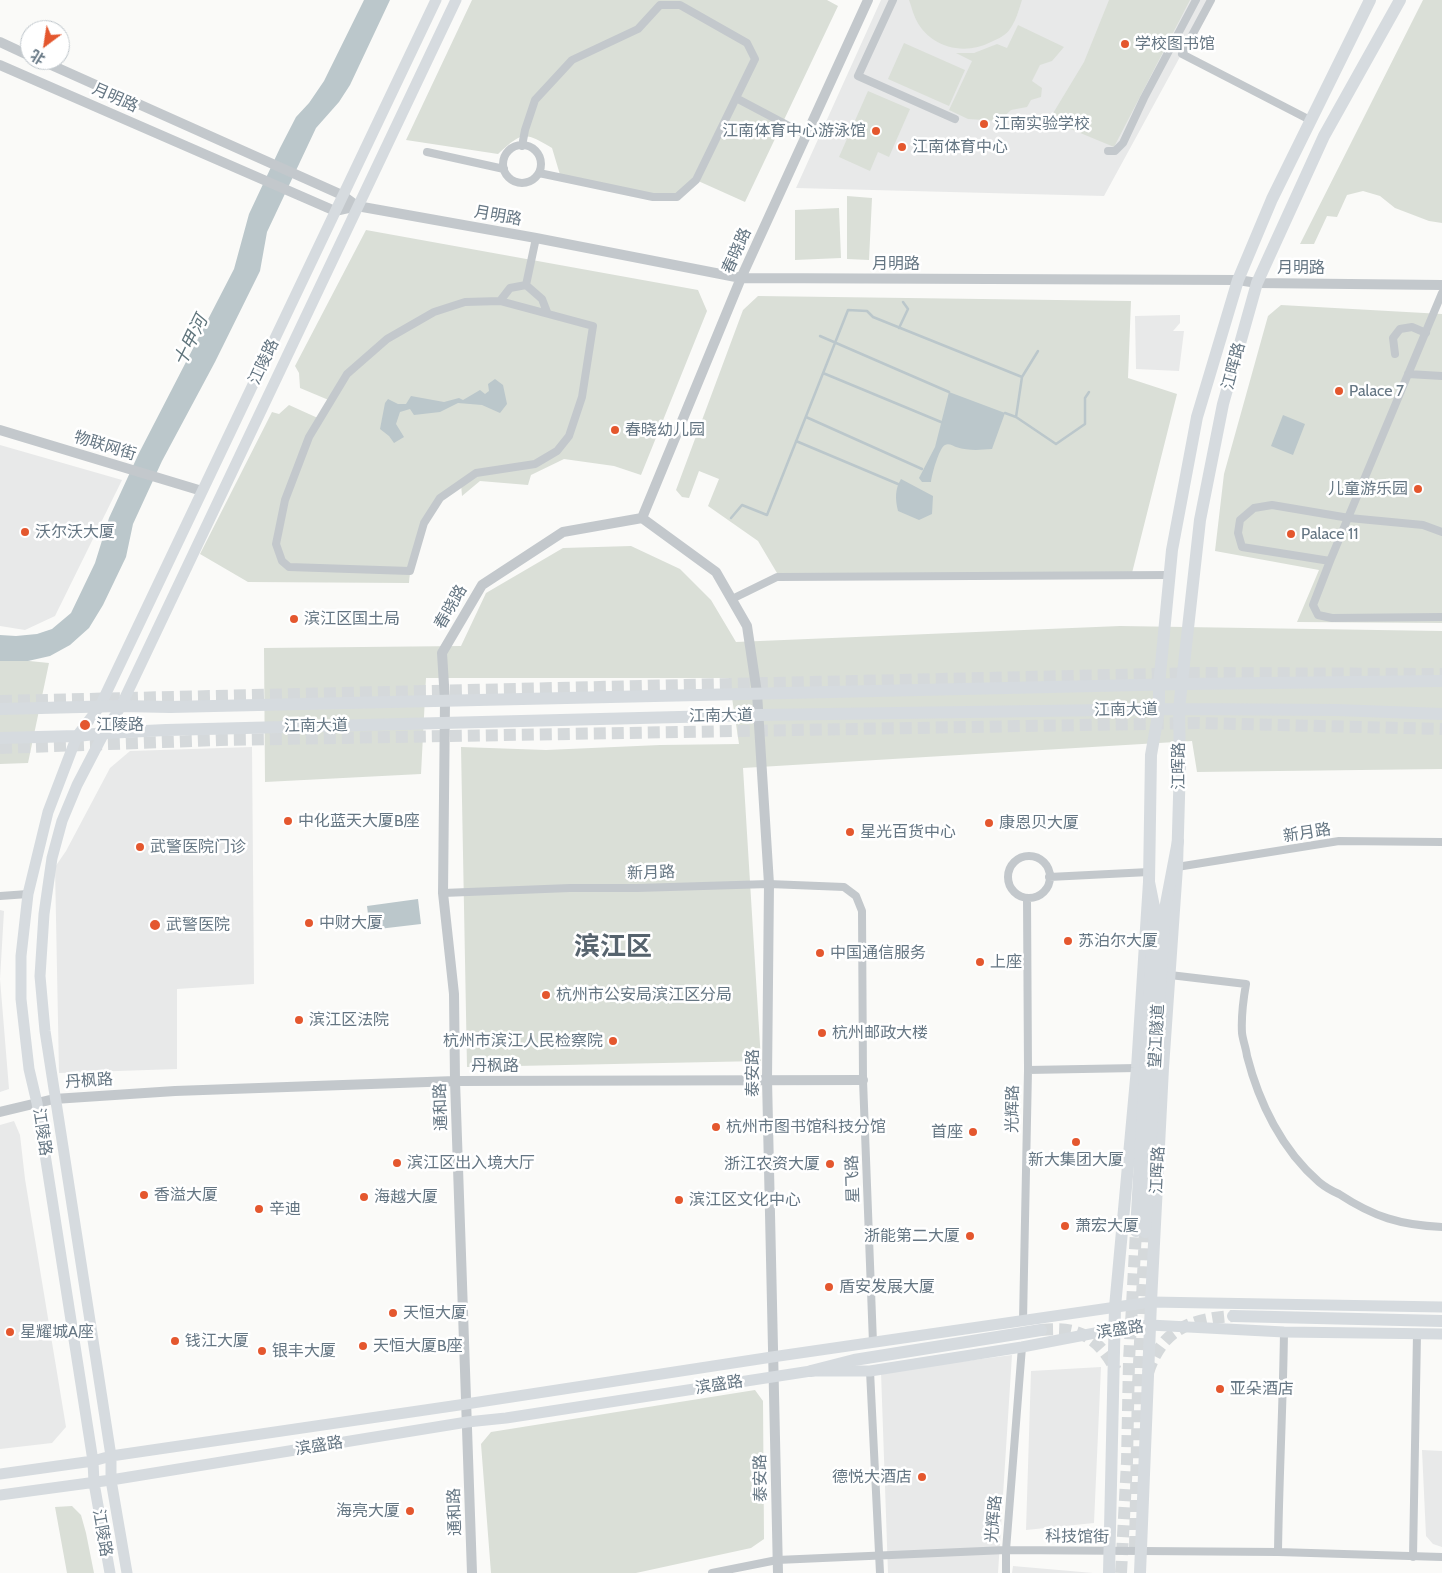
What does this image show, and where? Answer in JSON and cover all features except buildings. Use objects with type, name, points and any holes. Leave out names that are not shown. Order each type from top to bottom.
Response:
[{"type":"main road","name":"江陵路","points":[[110,1573],[94,1482],[93,1461],[37,1102],[29,1069],[21,999],[21,956],[28,894],[48,812],[77,736],[100,706],[436,0]]},
{"type":"main road","name":"江陵路","points":[[127,1573],[111,1480],[110,1456],[44,1031],[40,976],[44,914],[52,858],[62,822],[77,785],[104,733],[121,706],[456,0]]},
{"type":"main road","name":"江晖路","points":[[1109,1573],[1115,1307],[1137,1068],[1149,877],[1151,755],[1159,710],[1159,685],[1172,550],[1197,417],[1238,280],[1272,199],[1370,0]]},
{"type":"main road","name":"江晖路","points":[[1140,1573],[1151,1302],[1177,867],[1180,763],[1179,709],[1200,520],[1223,404],[1257,283],[1324,136],[1400,0]]},
{"type":"main road","name":"江南大道","points":[[0,709],[100,706],[170,707],[1183,684],[1442,681]]},
{"type":"main road","name":"江南大道","points":[[0,738],[77,736],[166,730],[758,716],[1179,709],[1337,710],[1442,714]]},
{"type":"main road","name":"望江隧道","points":[[1149,877],[1154,906],[1141,1232],[1165,909],[1178,841]]},
{"type":"main road","name":"滨盛路","points":[[0,1474],[772,1357],[1151,1302],[1442,1307]]},
{"type":"main road","points":[[1232,1316],[1442,1321]]},
{"type":"main road","name":"滨盛路","points":[[0,1495],[111,1480],[467,1422],[506,1418],[811,1371],[870,1371],[1022,1347],[1116,1329],[1150,1325],[1284,1332],[1442,1334]]},
{"type":"main road","points":[[811,1371],[854,1360],[1041,1330]]},
{"type":"street","name":"春晓路","points":[[445,701],[442,653],[482,585],[563,532],[642,518],[741,278],[868,0]]},
{"type":"street","points":[[893,0],[858,76],[955,119]]},
{"type":"street","points":[[1108,151],[1116,151],[1123,143],[1144,98],[1196,0]]},
{"type":"street","points":[[1210,0],[1182,54],[1310,120]]},
{"type":"street","points":[[522,146],[535,100],[572,60],[638,29],[660,5],[682,2],[747,43],[755,59],[696,180],[677,197],[653,197],[539,173]]},
{"type":"street","points":[[0,42],[20,51]]},
{"type":"street","name":"月明路","points":[[0,65],[335,211],[357,206],[536,238],[741,278],[1238,280],[1257,283],[1442,285]]},
{"type":"street","name":"月明路","points":[[62,70],[342,195],[357,206]]},
{"type":"street","points":[[736,98],[806,135]]},
{"type":"street","points":[[427,152],[504,170],[512,180],[524,183],[535,178],[539,173],[541,162],[537,152],[532,148],[516,146],[507,153],[504,170]]},
{"type":"street","points":[[526,285],[536,238]]},
{"type":"street","points":[[500,301],[510,288],[526,285]]},
{"type":"street","points":[[526,285],[542,299],[547,312]]},
{"type":"street","points":[[1442,293],[1313,604],[1318,615],[1332,618],[1442,617]]},
{"type":"street","points":[[500,301],[547,312],[593,326],[582,398],[570,436],[557,451],[535,464],[476,473],[440,498],[424,523],[410,571],[289,567],[282,561],[276,544],[286,500],[309,437],[347,374],[387,339],[434,312],[465,302],[500,301]]},
{"type":"street","points":[[1395,354],[1393,338],[1400,329],[1412,327],[1426,333]]},
{"type":"street","points":[[1408,374],[1442,376]]},
{"type":"street","name":"物联网街","points":[[0,430],[202,491]]},
{"type":"street","points":[[1330,562],[1242,547],[1238,533],[1240,520],[1254,508],[1272,505],[1349,518],[1422,525],[1442,532]]},
{"type":"street","points":[[642,518],[716,572],[747,626],[757,693]]},
{"type":"street","points":[[732,599],[777,577],[1170,575]]},
{"type":"street","name":"泰安路","points":[[757,693],[768,884],[767,1079],[778,1573]]},
{"type":"street","name":"通和路","points":[[445,701],[444,893],[454,994],[455,1081],[472,1573]]},
{"type":"street","name":"新月路","points":[[1177,867],[1339,841],[1442,842]]},
{"type":"street","points":[[1029,856],[1035,857],[1046,864],[1049,870],[1050,884],[1046,890],[1034,898],[1027,898],[1014,892],[1008,880],[1011,866],[1016,860],[1029,856]]},
{"type":"street","points":[[1049,876],[1149,877]]},
{"type":"street","name":"新月路","points":[[444,893],[768,884],[844,887],[856,896]]},
{"type":"street","points":[[0,896],[28,894]]},
{"type":"street","name":"星飞路","points":[[856,896],[862,911],[863,1080],[874,1343]]},
{"type":"street","name":"光辉路","points":[[1023,1321],[1028,1070],[1027,898]]},
{"type":"street","points":[[1170,975],[1246,984],[1242,1009],[1242,1035],[1256,1087],[1270,1121],[1292,1152],[1320,1183],[1363,1210],[1387,1219],[1422,1226],[1442,1227]]},
{"type":"street","points":[[1028,1070],[1137,1068]]},
{"type":"street","name":"丹枫路","points":[[0,1112],[54,1099],[175,1091],[455,1081],[863,1080]]},
{"type":"street","points":[[1278,1552],[1284,1332]]},
{"type":"street","points":[[1413,1557],[1417,1334]]},
{"type":"street","name":"光辉路","points":[[1006,1573],[1006,1550],[1022,1347]]},
{"type":"street","points":[[870,1371],[880,1573]]},
{"type":"street","name":"科技馆街","points":[[712,1573],[777,1560],[1006,1550],[1278,1552],[1442,1557]]},
{"type":"shaded area","points":[[364,0],[390,0],[350,85],[339,102],[316,128],[267,232],[260,271],[215,362],[162,461],[133,524],[126,557],[103,605],[89,628],[70,645],[50,656],[28,661],[0,661],[0,635],[37,634],[52,629],[71,613],[95,563],[109,518],[139,453],[234,269],[249,214],[280,148],[296,117],[309,103],[324,81]]},
{"type":"shaded area","points":[[472,0],[827,0],[838,6],[745,202],[696,180],[677,197],[653,197],[561,178],[552,148],[535,139],[524,136],[513,141],[498,154],[406,140]]},
{"type":"shaded area","name":"江南实验学校","points":[[881,0],[1211,0],[1104,196],[796,188]]},
{"type":"shaded area","points":[[909,0],[1022,0],[1014,22],[1006,33],[980,46],[957,48],[946,46],[927,34],[914,15]]},
{"type":"shaded area","points":[[1109,0],[1190,0],[1114,147],[1049,120],[1084,62]]},
{"type":"shaded area","points":[[1423,0],[1442,0],[1442,223],[1429,221],[1395,208],[1380,196],[1363,191],[1347,195],[1337,217],[1327,216],[1314,244],[1300,244]]},
{"type":"shaded area","points":[[1018,25],[1064,47],[1052,61],[1040,65],[1032,81],[1042,88],[1041,97],[1031,100],[1027,107],[1011,110],[999,121],[968,119],[949,110],[972,61],[956,53],[974,53],[997,44],[1007,48]]},
{"type":"shaded area","points":[[904,43],[965,70],[949,106],[888,79]]},
{"type":"shaded area","name":"江南体育中心游泳馆","points":[[868,91],[910,109],[889,157],[878,152],[870,171],[839,157]]},
{"type":"shaded area","points":[[847,196],[872,198],[869,260],[847,259]]},
{"type":"shaded area","points":[[839,208],[841,258],[795,260],[795,210]]},
{"type":"shaded area","points":[[366,230],[698,290],[707,311],[641,475],[614,466],[564,459],[531,475],[528,485],[480,481],[462,496],[461,484],[441,497],[427,517],[412,562],[409,583],[248,582],[200,554],[272,412],[279,414],[289,405],[320,419],[331,401],[300,388],[299,373],[295,366]]},
{"type":"shaded area","points":[[758,296],[1131,301],[1128,378],[1177,394],[1132,573],[777,573],[758,541],[708,506],[719,479],[699,471],[689,498],[682,497],[676,490],[743,310]]},
{"type":"shaded area","points":[[1281,305],[1442,314],[1442,623],[1297,622],[1319,570],[1215,551],[1224,474],[1268,316]]},
{"type":"shaded area","points":[[1180,315],[1180,323],[1173,331],[1184,331],[1179,371],[1136,369],[1135,316]]},
{"type":"shaded area","points":[[495,379],[503,385],[507,404],[500,413],[482,405],[458,403],[440,412],[414,415],[410,409],[400,412],[396,424],[404,437],[394,443],[380,429],[385,403],[388,399],[398,404],[406,404],[411,396],[444,402],[459,398],[463,400],[480,390],[485,394],[489,391],[488,384]]},
{"type":"shaded area","points":[[949,392],[1005,413],[992,449],[970,450],[949,444],[945,445],[938,456],[931,482],[922,482],[919,478],[935,447]]},
{"type":"shaded area","points":[[1283,415],[1305,424],[1293,455],[1271,446]]},
{"type":"shaded area","points":[[0,445],[122,480],[55,616],[25,630],[0,626]]},
{"type":"shaded area","points":[[901,479],[933,496],[932,514],[919,520],[898,511],[896,494]]},
{"type":"shaded area","points":[[631,546],[680,569],[711,600],[736,642],[1120,626],[1442,631],[1442,769],[1197,772],[1192,741],[743,768],[761,1061],[467,1067],[461,747],[546,750],[739,744],[729,678],[426,678],[421,774],[265,782],[264,648],[461,646],[486,593],[563,548]]},
{"type":"shaded area","points":[[0,658],[49,663],[28,763],[0,764]]},
{"type":"shaded area","name":"武警医院","points":[[252,747],[254,984],[177,989],[177,1069],[59,1073],[55,867],[66,851],[110,768],[130,751]]},
{"type":"shaded area","points":[[418,899],[421,924],[370,930],[367,906]]},
{"type":"shaded area","points":[[0,910],[4,911],[0,979]]},
{"type":"shaded area","points":[[0,979],[9,1089],[0,1092]]},
{"type":"shaded area","points":[[14,1121],[20,1135],[25,1179],[66,1427],[52,1443],[0,1449],[0,1125]]},
{"type":"shaded area","points":[[1012,1355],[998,1573],[888,1573],[881,1372]]},
{"type":"shaded area","points":[[1101,1367],[1094,1523],[1026,1530],[1031,1371]]},
{"type":"shaded area","points":[[755,1390],[763,1401],[764,1539],[751,1548],[636,1573],[491,1573],[481,1444],[491,1432]]},
{"type":"shaded area","points":[[1422,1450],[1442,1451],[1442,1547],[1433,1544],[1426,1536]]},
{"type":"shaded area","points":[[72,1506],[81,1515],[94,1573],[67,1573],[55,1507]]},
{"type":"shaded area","points":[[1013,1566],[1093,1573],[1012,1573]]},
{"type":"waterway","points":[[899,328],[908,309],[903,302]]},
{"type":"waterway","points":[[731,518],[742,505],[767,515],[848,310],[867,311],[873,317],[1022,377]]},
{"type":"waterway","points":[[820,336],[949,392]]},
{"type":"waterway","points":[[1005,413],[1016,417],[1022,377],[1038,351]]},
{"type":"waterway","points":[[823,373],[941,422]]},
{"type":"waterway","points":[[1016,417],[1056,444],[1085,424],[1085,398],[1089,392]]},
{"type":"waterway","points":[[806,417],[922,469]]},
{"type":"waterway","points":[[796,441],[898,484]]},
{"type":"tunnel","points":[[0,701],[1199,673],[1442,674]]},
{"type":"tunnel","points":[[0,748],[220,740],[1199,723],[1442,729]]},
{"type":"tunnel","points":[[1121,1573],[1136,1231]]},
{"type":"tunnel","points":[[1135,1548],[1138,1386],[1145,1232]]},
{"type":"tunnel","points":[[1148,1373],[1161,1346],[1180,1329],[1204,1320],[1233,1316]]},
{"type":"tunnel","points":[[1041,1330],[1066,1330],[1085,1336],[1094,1341],[1109,1358],[1116,1370]]},
{"type":"place","name":"学校图书馆","points":[[1125,44]]},
{"type":"place","name":"江南实验学校","points":[[984,124]]},
{"type":"place","name":"江南体育中心游泳馆","points":[[876,131]]},
{"type":"place","name":"江南体育中心","points":[[902,147]]},
{"type":"place","name":"Palace 7","points":[[1339,391]]},
{"type":"place","name":"春晓幼儿园","points":[[615,430]]},
{"type":"place","name":"儿童游乐园","points":[[1418,489]]},
{"type":"place","name":"沃尔沃大厦","points":[[25,532]]},
{"type":"place","name":"Palace 11","points":[[1291,534]]},
{"type":"place","name":"滨江区国土局","points":[[294,619]]},
{"type":"place","name":"江陵路","points":[[85,725]]},
{"type":"place","name":"中化蓝天大厦B座","points":[[288,821]]},
{"type":"place","name":"康恩贝大厦","points":[[989,823]]},
{"type":"place","name":"星光百货中心","points":[[850,832]]},
{"type":"place","name":"武警医院门诊","points":[[140,847]]},
{"type":"place","name":"中财大厦","points":[[309,923]]},
{"type":"place","name":"武警医院","points":[[155,925]]},
{"type":"place","name":"苏泊尔大厦","points":[[1068,941]]},
{"type":"place","name":"中国通信服务","points":[[820,953]]},
{"type":"place","name":"上座","points":[[980,962]]},
{"type":"place","name":"杭州市公安局滨江区分局","points":[[546,995]]},
{"type":"place","name":"滨江区法院","points":[[299,1020]]},
{"type":"place","name":"杭州邮政大楼","points":[[822,1033]]},
{"type":"place","name":"杭州市滨江人民检察院","points":[[613,1041]]},
{"type":"place","name":"杭州市图书馆科技分馆","points":[[716,1127]]},
{"type":"place","name":"首座","points":[[973,1132]]},
{"type":"place","name":"新大集团大厦","points":[[1076,1142]]},
{"type":"place","name":"滨江区出入境大厅","points":[[397,1163]]},
{"type":"place","name":"浙江农资大厦","points":[[830,1164]]},
{"type":"place","name":"香溢大厦","points":[[144,1195]]},
{"type":"place","name":"海越大厦","points":[[364,1197]]},
{"type":"place","name":"滨江区文化中心","points":[[679,1200]]},
{"type":"place","name":"辛迪","points":[[259,1209]]},
{"type":"place","name":"萧宏大厦","points":[[1065,1226]]},
{"type":"place","name":"浙能第二大厦","points":[[970,1236]]},
{"type":"place","name":"盾安发展大厦","points":[[829,1287]]},
{"type":"place","name":"天恒大厦","points":[[393,1313]]},
{"type":"place","name":"星耀城A座","points":[[10,1332]]},
{"type":"place","name":"钱江大厦","points":[[175,1341]]},
{"type":"place","name":"天恒大厦B座","points":[[363,1346]]},
{"type":"place","name":"银丰大厦","points":[[262,1351]]},
{"type":"place","name":"亚朵酒店","points":[[1220,1389]]},
{"type":"place","name":"德悦大酒店","points":[[922,1477]]},
{"type":"place","name":"海亮大厦","points":[[410,1511]]},
{"type":"district","name":"滨江区","points":[[613,947]]},
{"type":"water label","name":"十甲河","points":[[191,341]]}]
